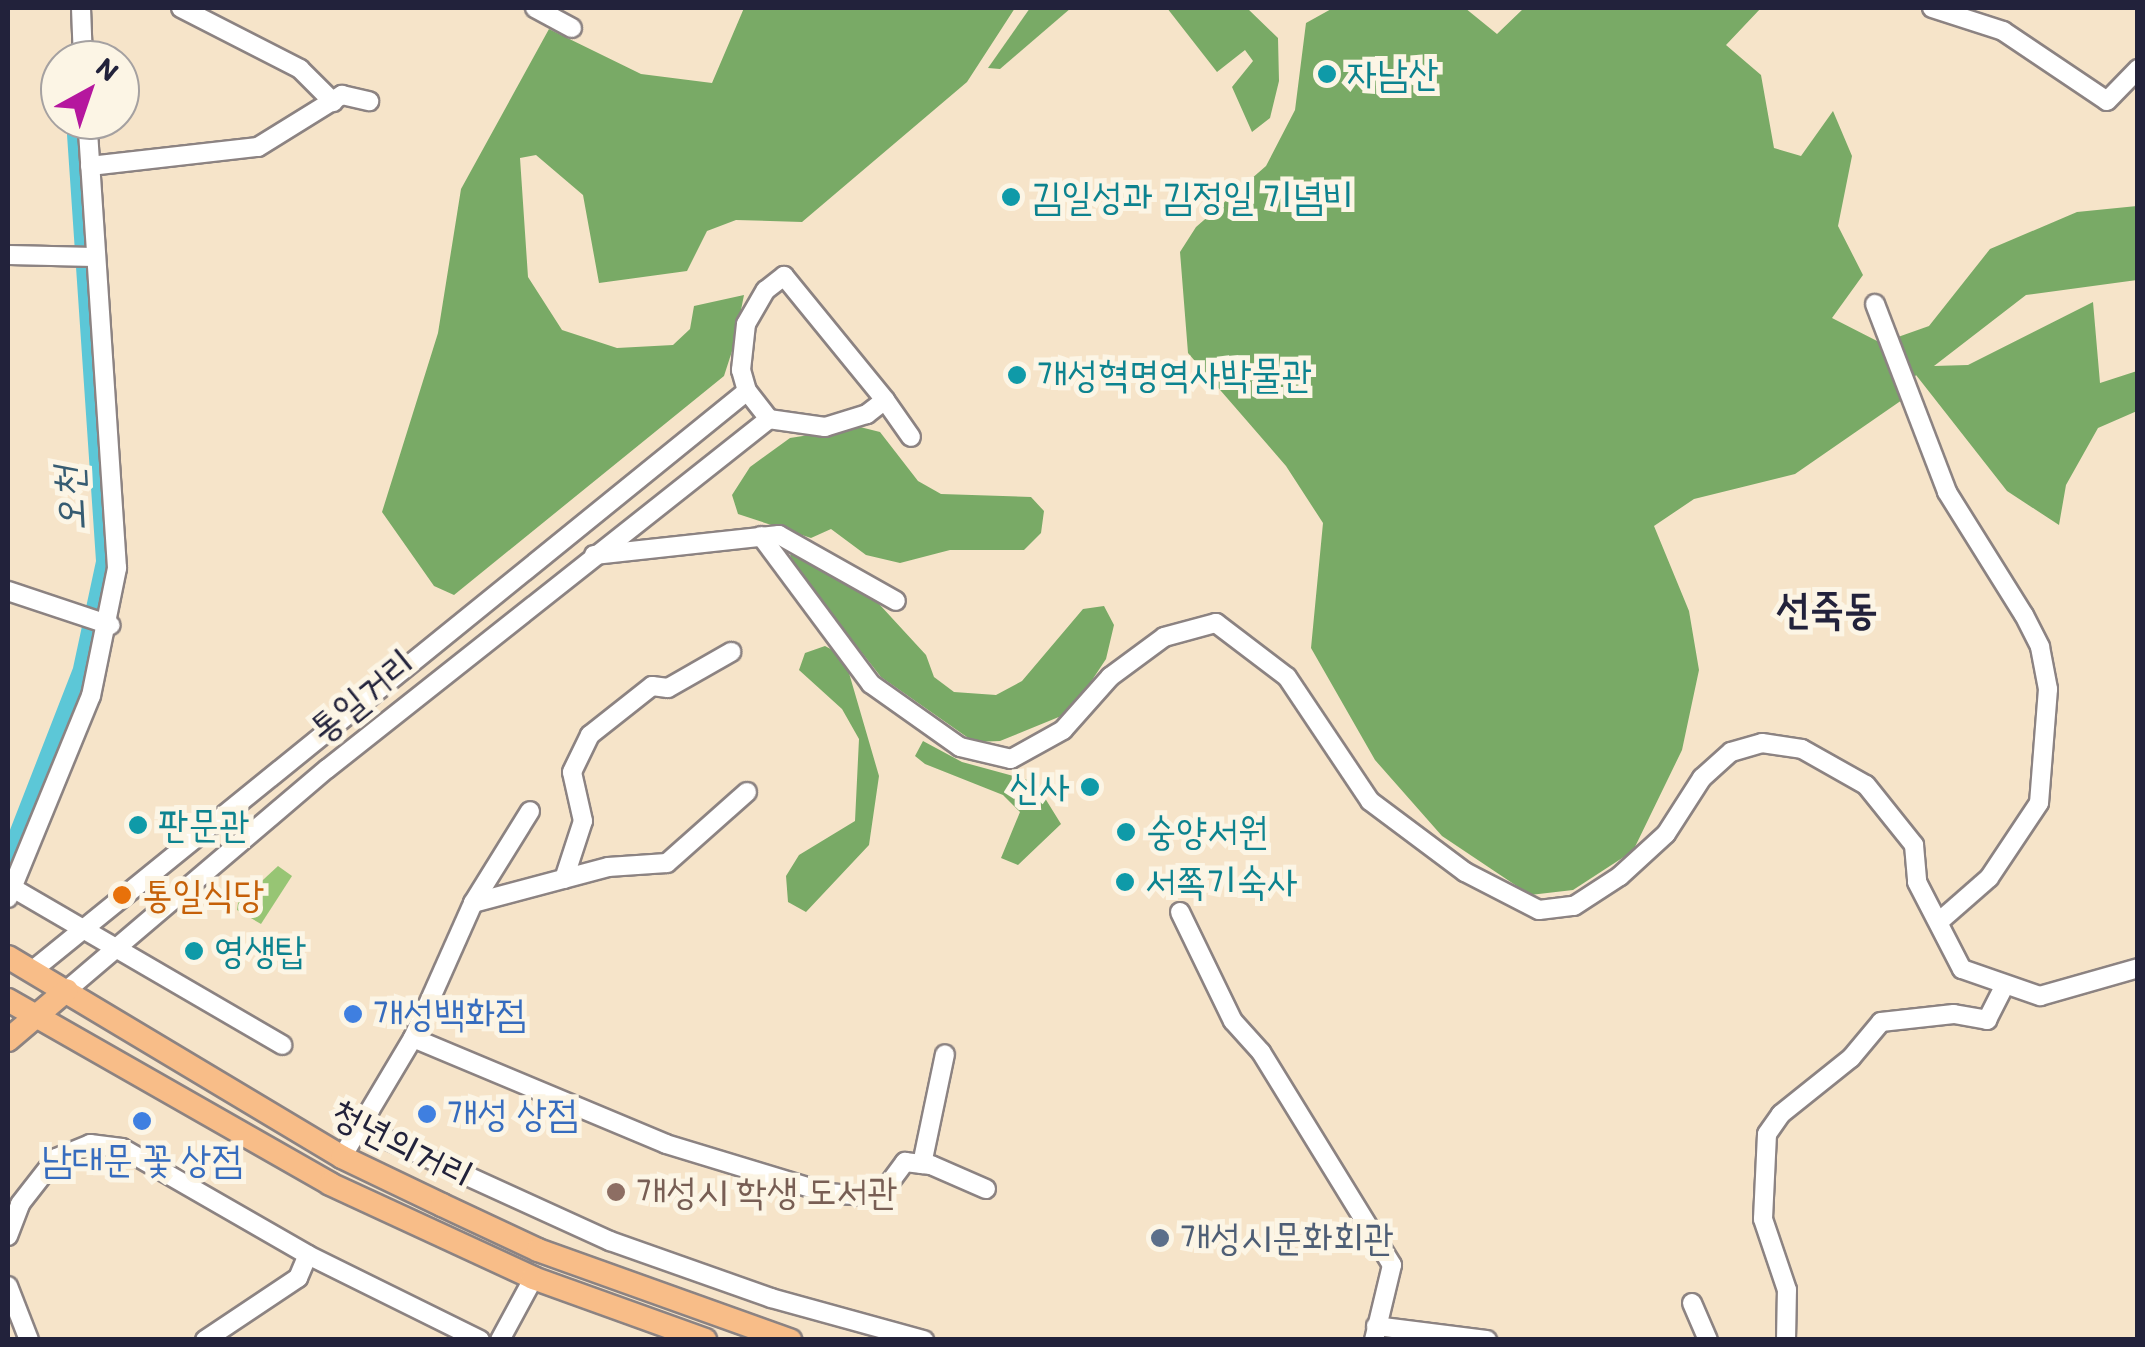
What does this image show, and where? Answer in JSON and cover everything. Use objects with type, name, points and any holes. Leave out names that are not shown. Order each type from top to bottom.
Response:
[{"type":"main road","name":"청년의거리","points":[[8,958],[68,990],[342,1156],[538,1250],[790,1340]]},
{"type":"main road","name":"통일거리","points":[[8,992],[34,970]]},
{"type":"main road","name":"통일거리","points":[[8,1040],[68,990]]},
{"type":"main road","name":"청년의거리","points":[[8,1000],[330,1184],[534,1277],[705,1340]]},
{"type":"street","points":[[81,8],[82,40]]},
{"type":"street","points":[[181,8],[300,69],[333,102]]},
{"type":"street","points":[[535,8],[572,28]]},
{"type":"street","points":[[1932,8],[2003,32],[2107,101],[2138,69]]},
{"type":"street","points":[[90,166],[258,148],[333,102],[354,94],[369,101]]},
{"type":"street","points":[[88,140],[93,258],[116,516],[107,624],[91,696],[10,892],[84,929],[282,1044]]},
{"type":"street","points":[[8,255],[93,258]]},
{"type":"street","points":[[885,400],[849,422],[825,427],[769,419],[747,391],[741,370],[746,324],[766,290],[784,276],[885,400],[911,436]]},
{"type":"street","points":[[1874,304],[1947,492],[2024,615],[2040,648],[2048,689],[2039,803],[1990,878],[1941,920]]},
{"type":"street","name":"통일거리","points":[[34,970],[747,391]]},
{"type":"street","name":"통일거리","points":[[68,990],[594,554],[769,419]]},
{"type":"street","points":[[761,536],[871,684],[960,747],[1011,758],[1064,730],[1110,677],[1164,637],[1216,623],[1287,677],[1370,801],[1465,872],[1538,910],[1574,906],[1620,876],[1666,834],[1702,778],[1731,752],[1762,743],[1802,749],[1866,785],[1914,845],[1917,882],[1941,920],[1962,968],[2040,996],[2138,968]]},
{"type":"street","points":[[594,554],[761,536],[800,542],[896,601]]},
{"type":"street","points":[[8,591],[107,624]]},
{"type":"street","points":[[564,879],[584,821],[572,772],[590,734],[652,686],[668,688],[731,652]]},
{"type":"street","points":[[473,903],[608,866],[667,863],[747,792]]},
{"type":"street","points":[[342,1156],[413,1038],[473,903],[530,811]]},
{"type":"street","points":[[1180,912],[1232,1021],[1261,1052],[1392,1265],[1375,1333],[1487,1340]]},
{"type":"street","points":[[1786,1340],[1786,1290],[1763,1220],[1767,1134],[1781,1114],[1851,1058],[1881,1022],[1954,1014],[1987,1020],[2005,986]]},
{"type":"street","points":[[413,1038],[666,1144],[827,1193],[879,1198],[898,1166],[922,1164],[986,1189]]},
{"type":"street","points":[[922,1164],[945,1054]]},
{"type":"street","points":[[362,1128],[610,1240],[771,1298],[924,1340]]},
{"type":"street","points":[[8,1236],[20,1204],[56,1158],[90,1144],[122,1148],[308,1255],[480,1340]]},
{"type":"street","points":[[205,1340],[298,1278],[308,1255]]},
{"type":"street","points":[[500,1340],[534,1277]]},
{"type":"street","points":[[8,1286],[30,1340]]},
{"type":"street","points":[[1692,1303],[1708,1340]]},
{"type":"green space","points":[[744,8],[1015,8],[967,82],[802,222],[736,220],[707,231],[687,271],[599,283],[583,195],[536,155],[520,158],[528,277],[562,330],[617,348],[673,345],[690,329],[694,306],[744,295],[734,345],[724,376],[454,595],[434,586],[382,512],[438,333],[461,189],[549,29],[641,74],[712,83]]},
{"type":"green space","points":[[1030,8],[1071,8],[1000,69],[988,68]]},
{"type":"green space","points":[[1167,8],[1247,8],[1278,38],[1279,81],[1270,118],[1252,132],[1232,87],[1253,61],[1245,50],[1217,72]]},
{"type":"green space","points":[[1333,8],[1465,8],[1497,34],[1524,8],[1761,8],[1726,45],[1761,75],[1774,148],[1801,156],[1833,111],[1852,156],[1838,226],[1863,275],[1832,318],[1881,343],[1929,326],[1990,249],[2077,212],[2137,206],[2137,280],[2026,295],[1934,366],[1968,365],[2093,302],[2100,383],[2137,371],[2137,411],[2098,428],[2066,485],[2059,525],[2007,491],[1916,375],[1902,400],[1795,474],[1694,499],[1654,526],[1689,611],[1699,670],[1682,750],[1633,851],[1573,890],[1530,895],[1442,836],[1375,760],[1311,648],[1323,523],[1286,466],[1188,353],[1180,252],[1196,227],[1266,166],[1295,110],[1306,23]]},
{"type":"green space","points":[[860,427],[880,432],[918,481],[941,494],[1031,497],[1044,511],[1041,533],[1024,550],[950,550],[900,563],[866,555],[831,529],[811,538],[738,514],[732,495],[750,467],[790,438]]},
{"type":"green space","points":[[804,552],[868,592],[926,655],[934,677],[954,692],[996,695],[1022,681],[1083,609],[1104,606],[1114,625],[1106,659],[1071,712],[1000,741],[974,742],[881,677],[796,569],[790,555]]},
{"type":"green space","points":[[825,646],[838,653],[849,673],[879,776],[869,845],[806,912],[788,902],[786,876],[799,855],[855,821],[859,739],[842,709],[799,670],[805,653]]},
{"type":"green space","points":[[923,741],[962,762],[1035,782],[1061,824],[1018,865],[1001,858],[1020,812],[1003,795],[925,764],[915,756]]},
{"type":"green space","points":[[278,866],[292,876],[261,924],[237,910],[238,903]]},
{"type":"water","points":[[67,140],[80,140],[109,563],[83,693],[8,880],[8,835],[73,668],[96,561]]},
{"type":"place","name":"자남산","points":[[1327,74]]},
{"type":"place","name":"김일성과 김정일 기념비","points":[[1011,197]]},
{"type":"place","name":"개성혁명역사박물관","points":[[1017,375]]},
{"type":"place","name":"신사","points":[[1090,787]]},
{"type":"place","name":"판문관","points":[[138,825]]},
{"type":"place","name":"숭양서원","points":[[1126,832]]},
{"type":"place","name":"서쪽기숙사","points":[[1125,882]]},
{"type":"place","name":"통일식당","points":[[122,895]]},
{"type":"place","name":"영생탑","points":[[194,951]]},
{"type":"place","name":"개성백화점","points":[[353,1014]]},
{"type":"place","name":"개성 상점","points":[[427,1114]]},
{"type":"place","name":"남대문 꽃 상점","points":[[142,1121]]},
{"type":"place","name":"개성시 학생 도서관","points":[[616,1192]]},
{"type":"place","name":"개성시문화회관","points":[[1160,1238]]},
{"type":"district","name":"선죽동","points":[[1827,609]]},
{"type":"water label","name":"오천","points":[[69,499]]}]
